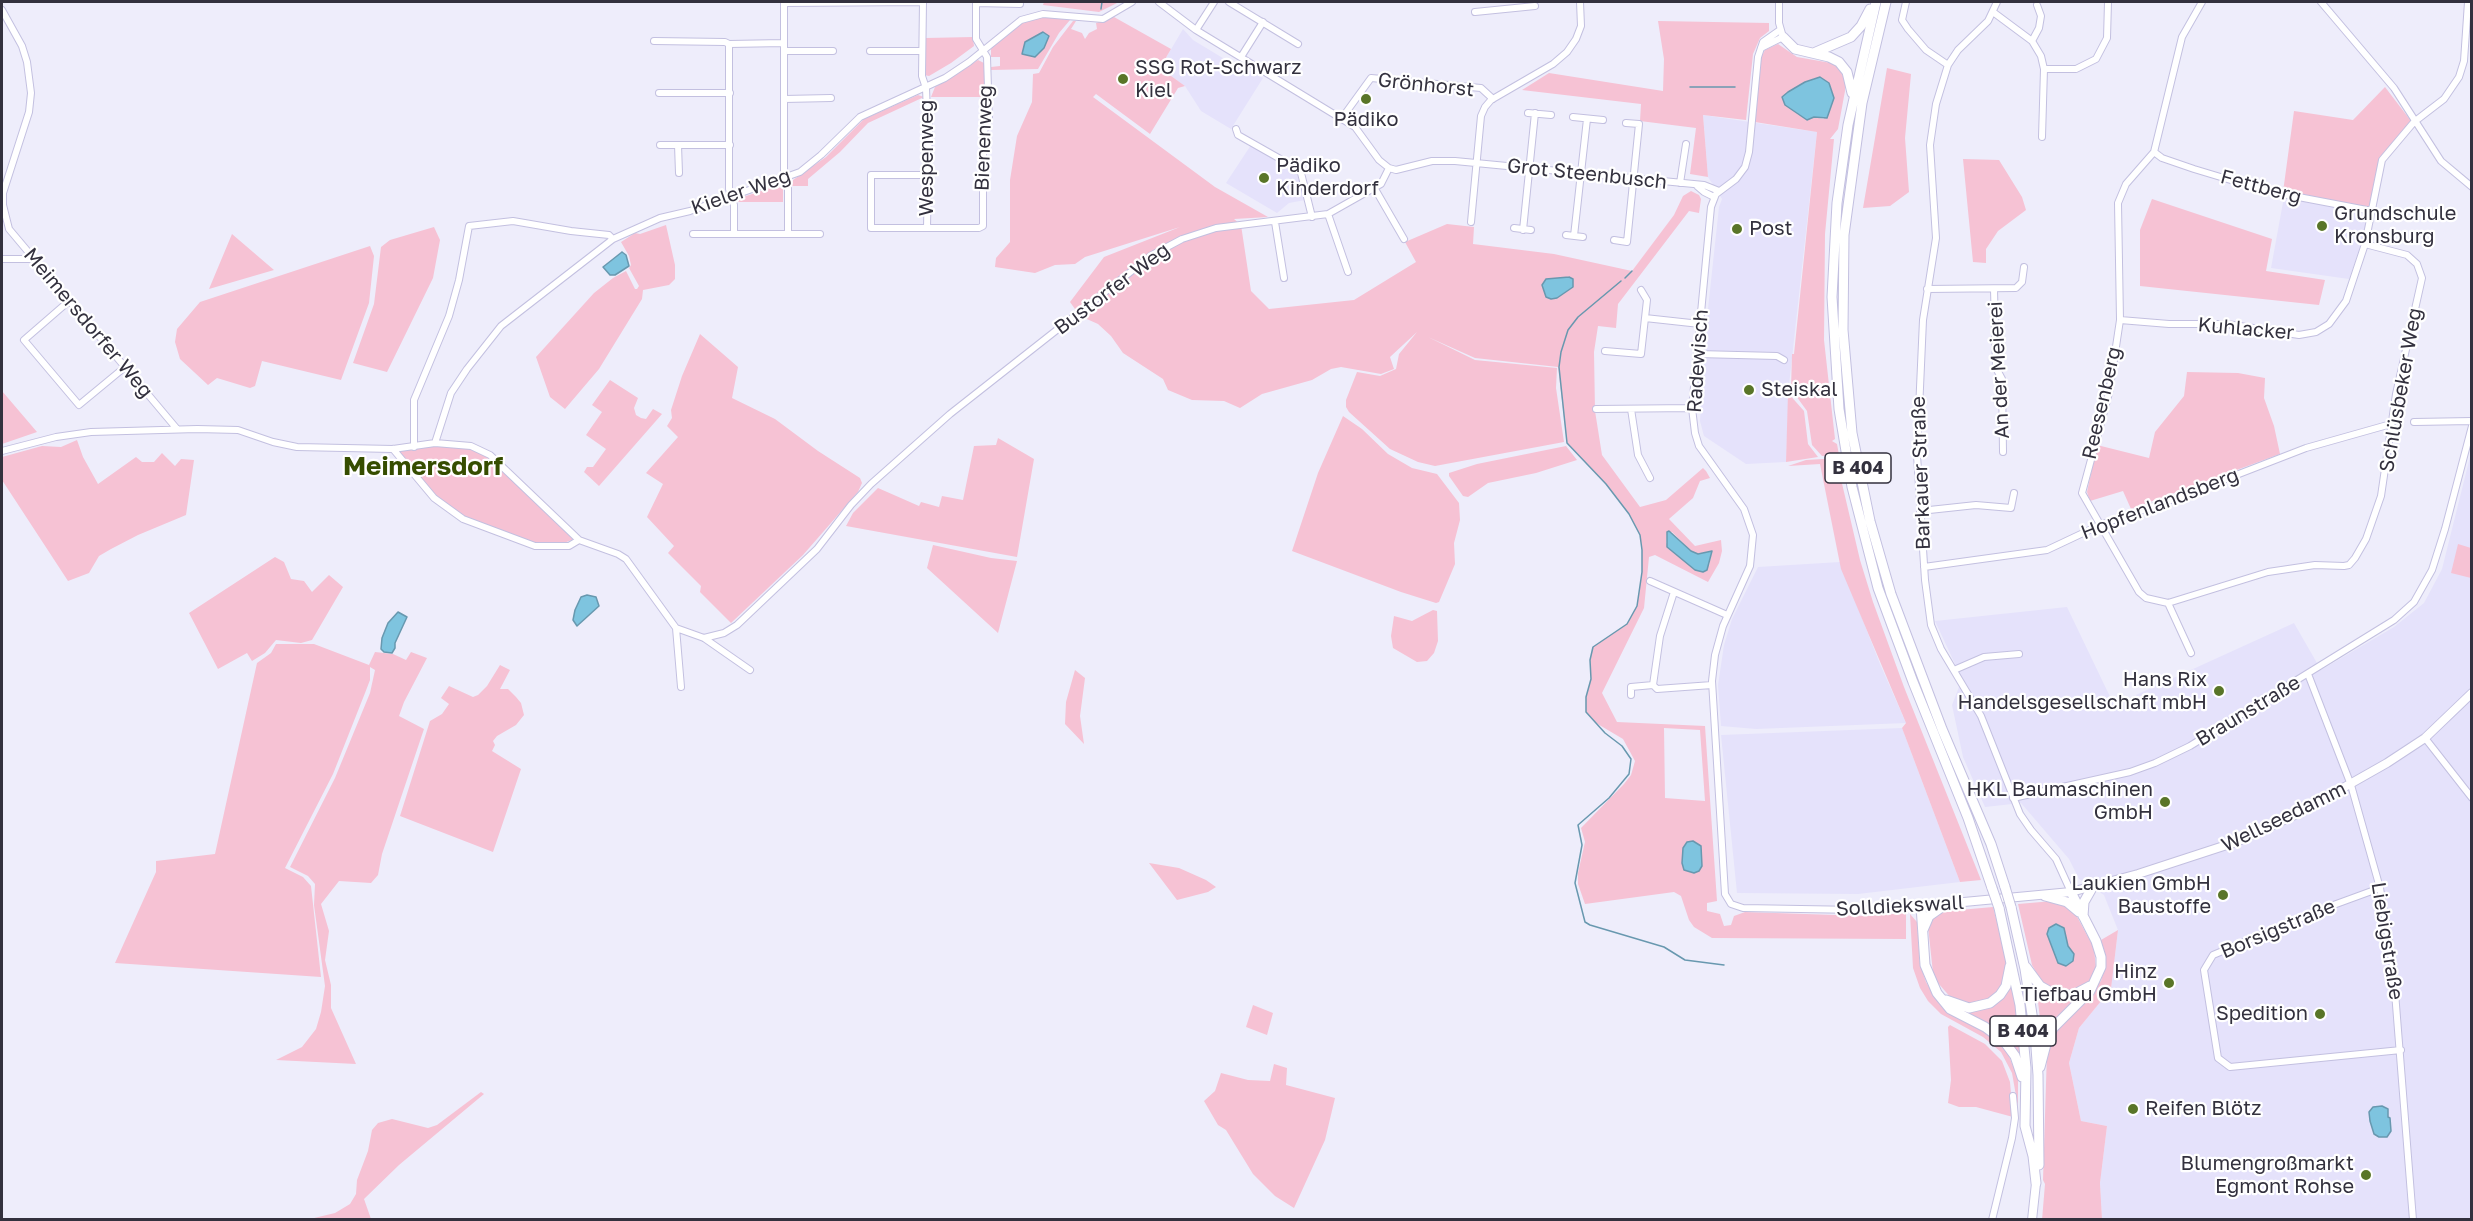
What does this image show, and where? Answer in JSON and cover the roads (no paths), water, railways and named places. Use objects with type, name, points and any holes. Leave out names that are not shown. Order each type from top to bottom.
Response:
[{"type":"highway","points":[[1813,53],[1837,45],[1854,35],[1875,2]]},
{"type":"highway","name":"B 404","points":[[1875,2],[1852,102],[1840,176],[1833,266],[1835,369],[1845,446],[1860,525],[1881,595],[1968,818],[1999,908],[2021,1016],[2025,1057],[2025,1126],[2033,1156],[2036,1183]]},
{"type":"highway","name":"B 404","points":[[1886,2],[1862,103],[1844,235],[1843,330],[1850,415],[1870,521],[1891,594],[1942,729],[1991,844],[2011,907],[2031,1006],[2038,1075],[2039,1161],[2036,1183]]},
{"type":"highway","points":[[1781,34],[1795,49],[1833,58],[1846,68],[1852,102]]},
{"type":"highway","points":[[2083,916],[2084,902],[2092,888]]},
{"type":"highway","points":[[2038,1075],[2044,1050],[2053,1028],[2087,995],[2096,980],[2100,967],[2096,941],[2071,892]]},
{"type":"highway","points":[[2045,896],[2067,902],[2083,916]]},
{"type":"highway","points":[[1923,932],[1929,916],[1946,904]]},
{"type":"highway","points":[[1921,906],[1925,965],[1937,993],[1950,1009],[1991,1031],[2007,1045],[2018,1062],[2025,1088]]},
{"type":"highway","points":[[1937,993],[1954,1005],[1964,1008],[1978,1008],[1990,1003],[2006,986],[2010,970],[2008,946]]},
{"type":"highway","points":[[2024,963],[2040,986],[2056,995],[2078,994],[2096,980]]},
{"type":"main road","name":"Wellseedamm","points":[[2071,892],[2092,888],[2236,842],[2289,819],[2351,785],[2425,738],[2472,693]]},
{"type":"main road","name":"Solldiekswall","points":[[1921,906],[2071,892]]},
{"type":"main road","name":"B 404","points":[[2033,1217],[2036,1183]]},
{"type":"street","points":[[788,234],[784,2],[923,2]]},
{"type":"street","name":"Wespenweg","points":[[923,2],[922,76],[926,88],[929,122],[927,228]]},
{"type":"street","name":"Bienenweg","points":[[927,228],[979,228],[983,226],[983,134],[989,120],[987,57],[976,39],[976,2]]},
{"type":"street","points":[[976,2],[1020,4]]},
{"type":"street","name":"Kieler Weg","points":[[435,443],[451,393],[501,326],[613,239],[660,218],[690,211],[800,172],[860,117],[926,88],[969,62],[1021,20],[1034,15],[1103,19],[1132,2]]},
{"type":"street","points":[[1159,2],[1196,30],[1342,118],[1361,132],[1379,160],[1389,168],[1405,169],[1441,160],[1477,163]]},
{"type":"street","points":[[1196,30],[1214,2]]},
{"type":"street","points":[[1229,2],[1299,44]]},
{"type":"street","points":[[1503,2],[1504,9]]},
{"type":"street","points":[[1471,222],[1481,116],[1485,107],[1493,99],[1553,64],[1568,52],[1581,26],[1580,2]]},
{"type":"street","points":[[1717,194],[1736,179],[1747,159],[1757,62],[1761,48],[1781,34],[1779,2]]},
{"type":"street","points":[[1906,2],[1902,20],[1908,30],[1926,50],[1948,65]]},
{"type":"street","name":"Barkauer Straße","points":[[1997,2],[1982,28],[1958,50],[1948,65],[1940,88],[1930,146],[1936,238],[1927,289],[1918,401],[1917,455],[1924,567],[1931,625],[1941,649],[1981,716],[2013,798],[2027,826],[2058,863],[2071,892]]},
{"type":"street","points":[[2044,69],[2076,69],[2096,59],[2108,38],[2108,2]]},
{"type":"street","name":"Reesenberg","points":[[2168,603],[2146,598],[2139,592],[2082,493],[2109,393],[2120,320],[2118,202],[2126,184],[2154,152],[2182,37],[2202,2]]},
{"type":"street","points":[[2321,2],[2394,88],[2441,161],[2472,187]]},
{"type":"street","name":"Kuhlacker","points":[[2120,320],[2169,324],[2235,324],[2299,335],[2316,332],[2330,324],[2346,301],[2365,244],[2382,160],[2414,122],[2444,99],[2459,77],[2464,61],[2468,2]]},
{"type":"street","points":[[2032,41],[2039,28],[2041,16],[2037,5]]},
{"type":"street","points":[[1475,12],[1534,6]]},
{"type":"street","name":"Meimersdorfer Weg","points":[[2,10],[22,46],[29,71],[31,93],[29,112],[5,184],[3,205],[9,229],[177,429]]},
{"type":"street","points":[[1993,12],[2032,41],[2041,56],[2044,69],[2042,137]]},
{"type":"street","points":[[1241,57],[1263,22]]},
{"type":"street","points":[[654,41],[725,42],[729,44],[784,43]]},
{"type":"street","points":[[729,44],[729,189],[734,205],[734,234]]},
{"type":"street","points":[[784,51],[833,51]]},
{"type":"street","points":[[870,51],[922,51]]},
{"type":"street","name":"Grönhorst","points":[[1342,118],[1367,79],[1371,78],[1481,88],[1493,99]]},
{"type":"street","points":[[659,93],[730,93]]},
{"type":"street","points":[[784,99],[831,98]]},
{"type":"street","points":[[1523,230],[1532,113],[1551,115]]},
{"type":"street","points":[[1573,117],[1604,120]]},
{"type":"street","points":[[1574,236],[1587,118]]},
{"type":"street","points":[[1614,240],[1627,242],[1639,124],[1626,123]]},
{"type":"street","points":[[1236,129],[1238,135],[1298,169],[1312,217]]},
{"type":"street","points":[[1680,183],[1686,144]]},
{"type":"street","points":[[660,145],[730,145]]},
{"type":"street","points":[[678,145],[678,173]]},
{"type":"street","name":"Fettberg","points":[[2154,152],[2162,158],[2267,191],[2372,211]]},
{"type":"street","name":"Grot Steenbusch","points":[[1477,163],[1707,186],[1717,194]]},
{"type":"street","name":"Bustorfer Weg","points":[[704,638],[724,633],[737,625],[817,549],[851,505],[888,468],[950,414],[1152,255],[1199,232],[1216,228],[1328,214],[1375,189],[1381,184],[1389,168]]},
{"type":"street","points":[[927,228],[871,228],[871,176],[929,175]]},
{"type":"street","points":[[1375,189],[1404,238]]},
{"type":"street","name":"Radewisch","points":[[1717,194],[1710,212],[1692,408],[1699,446],[1741,504],[1752,530],[1753,549],[1749,571],[1727,615],[1717,647],[1712,685],[1725,894],[1731,904]]},
{"type":"street","points":[[1328,214],[1348,272]]},
{"type":"street","points":[[414,447],[414,400],[449,316],[459,280],[469,226],[513,221],[609,235],[613,239]]},
{"type":"street","points":[[1275,222],[1284,278]]},
{"type":"street","points":[[1514,228],[1531,231]]},
{"type":"street","points":[[693,234],[820,234]]},
{"type":"street","points":[[1566,235],[1583,237]]},
{"type":"street","name":"Schlüsbeker Weg","points":[[2168,603],[2268,572],[2315,565],[2349,566],[2366,539],[2379,505],[2387,470],[2391,424],[2422,278],[2417,264],[2407,255],[2365,244]]},
{"type":"street","points":[[2,259],[33,259]]},
{"type":"street","points":[[1927,289],[2016,288],[2022,282],[2024,267]]},
{"type":"street","name":"An der Meierei","points":[[1994,289],[1995,368],[2002,379],[2003,452]]},
{"type":"street","points":[[1605,351],[1645,354],[1646,296],[1641,290]]},
{"type":"street","points":[[69,301],[24,340],[79,405],[125,367]]},
{"type":"street","points":[[1645,318],[1700,324]]},
{"type":"street","points":[[1698,354],[1777,356],[1784,360]]},
{"type":"street","points":[[1596,409],[1692,408]]},
{"type":"street","points":[[1631,409],[1638,455],[1650,478]]},
{"type":"street","points":[[2414,422],[2472,423]]},
{"type":"street","name":"Braunstraße","points":[[2013,798],[2130,772],[2155,763],[2190,746],[2385,626],[2414,602],[2424,587],[2437,554],[2472,423]]},
{"type":"street","name":"Hopfenlandsberg","points":[[1924,567],[2047,550],[2100,525],[2313,445],[2391,424]]},
{"type":"street","points":[[2,451],[56,437],[91,432],[177,429],[238,430],[273,442],[297,447],[393,449],[435,443],[471,446],[490,455],[579,540],[626,559],[676,628],[681,687]]},
{"type":"street","points":[[393,449],[434,498],[464,519],[535,546],[569,546],[579,540]]},
{"type":"street","points":[[1920,511],[1976,505],[2012,508],[2013,493]]},
{"type":"street","points":[[1650,581],[1727,615]]},
{"type":"street","points":[[1653,685],[1659,636],[1674,592]]},
{"type":"street","points":[[2168,603],[2191,653]]},
{"type":"street","points":[[676,628],[704,638],[750,670]]},
{"type":"street","points":[[1954,670],[1984,657],[2019,654]]},
{"type":"street","name":"Liebigstraße","points":[[2308,674],[2351,785],[2380,888],[2393,967],[2413,1220]]},
{"type":"street","points":[[1631,695],[1631,687],[1653,685],[1657,689],[1712,685]]},
{"type":"street","points":[[2425,738],[2472,798]]},
{"type":"street","name":"Borsigstraße","points":[[2380,888],[2213,955],[2204,970],[2218,1058],[2230,1067],[2401,1050]]},
{"type":"street","name":"Solldiekswall","points":[[1731,904],[1743,908],[1858,910],[1921,906]]},
{"type":"street","points":[[1992,1220],[2012,1138],[2015,1118],[2013,1096]]},
{"type":"water","points":[[1043,32],[1049,36],[1044,48],[1035,57],[1022,54],[1025,42]]},
{"type":"water","points":[[1820,77],[1829,83],[1834,98],[1827,118],[1814,117],[1807,120],[1785,105],[1782,97],[1805,82]]},
{"type":"water","points":[[622,252],[626,255],[629,266],[615,275],[610,275],[603,267]]},
{"type":"water","points":[[1569,277],[1573,279],[1573,287],[1557,298],[1546,297],[1542,285],[1546,279]]},
{"type":"water","points":[[1669,531],[1691,551],[1698,554],[1712,551],[1707,570],[1703,572],[1695,570],[1667,547],[1667,532]]},
{"type":"water","points":[[587,595],[596,597],[599,606],[577,626],[573,620],[575,610],[581,597]]},
{"type":"water","points":[[398,612],[407,617],[392,653],[384,652],[381,649],[382,638],[388,623]]},
{"type":"water","points":[[1693,841],[1701,846],[1702,866],[1694,873],[1684,870],[1682,863],[1683,848],[1687,842]]},
{"type":"water","points":[[2056,924],[2064,928],[2068,946],[2074,954],[2073,961],[2066,966],[2058,963],[2047,934],[2049,928]]},
{"type":"water","points":[[2382,1106],[2388,1109],[2390,1118],[2391,1131],[2387,1137],[2374,1134],[2370,1121],[2369,1112],[2373,1107]]},
{"type":"waterway","points":[[1101,9],[1102,2]]},
{"type":"waterway","points":[[1690,87],[1735,87]]},
{"type":"waterway","points":[[1625,278],[1632,271]]},
{"type":"waterway","points":[[1621,281],[1578,317],[1568,330],[1559,367],[1567,443],[1606,484],[1629,514],[1640,535],[1642,550],[1642,572],[1637,606],[1627,624],[1593,647],[1590,660],[1591,679],[1586,697],[1586,712],[1605,733],[1622,746],[1631,759],[1629,774],[1609,798],[1578,825],[1582,845],[1575,883],[1585,922],[1590,925],[1664,947],[1685,960],[1724,965]]},
{"type":"place","name":"SSG Rot-Schwarz Kiel","points":[[1123,79]]},
{"type":"place","name":"Pädiko","points":[[1366,99]]},
{"type":"place","name":"Pädiko Kinderdorf","points":[[1264,178]]},
{"type":"place","name":"Grundschule Kronsburg","points":[[2322,226]]},
{"type":"place","name":"Post","points":[[1737,229]]},
{"type":"place","name":"Steiskal","points":[[1749,390]]},
{"type":"place","name":"Hans Rix Handelsgesellschaft mbH","points":[[2219,691]]},
{"type":"place","name":"HKL Baumaschinen GmbH","points":[[2165,802]]},
{"type":"place","name":"Laukien GmbH Baustoffe","points":[[2223,895]]},
{"type":"place","name":"Hinz Tiefbau GmbH","points":[[2169,983]]},
{"type":"place","name":"Spedition","points":[[2320,1014]]},
{"type":"place","name":"Reifen Blötz","points":[[2133,1109]]},
{"type":"place","name":"Blumengroßmarkt Egmont Rohse","points":[[2366,1175]]},
{"type":"district","name":"Meimersdorf","points":[[423,467]]}]
